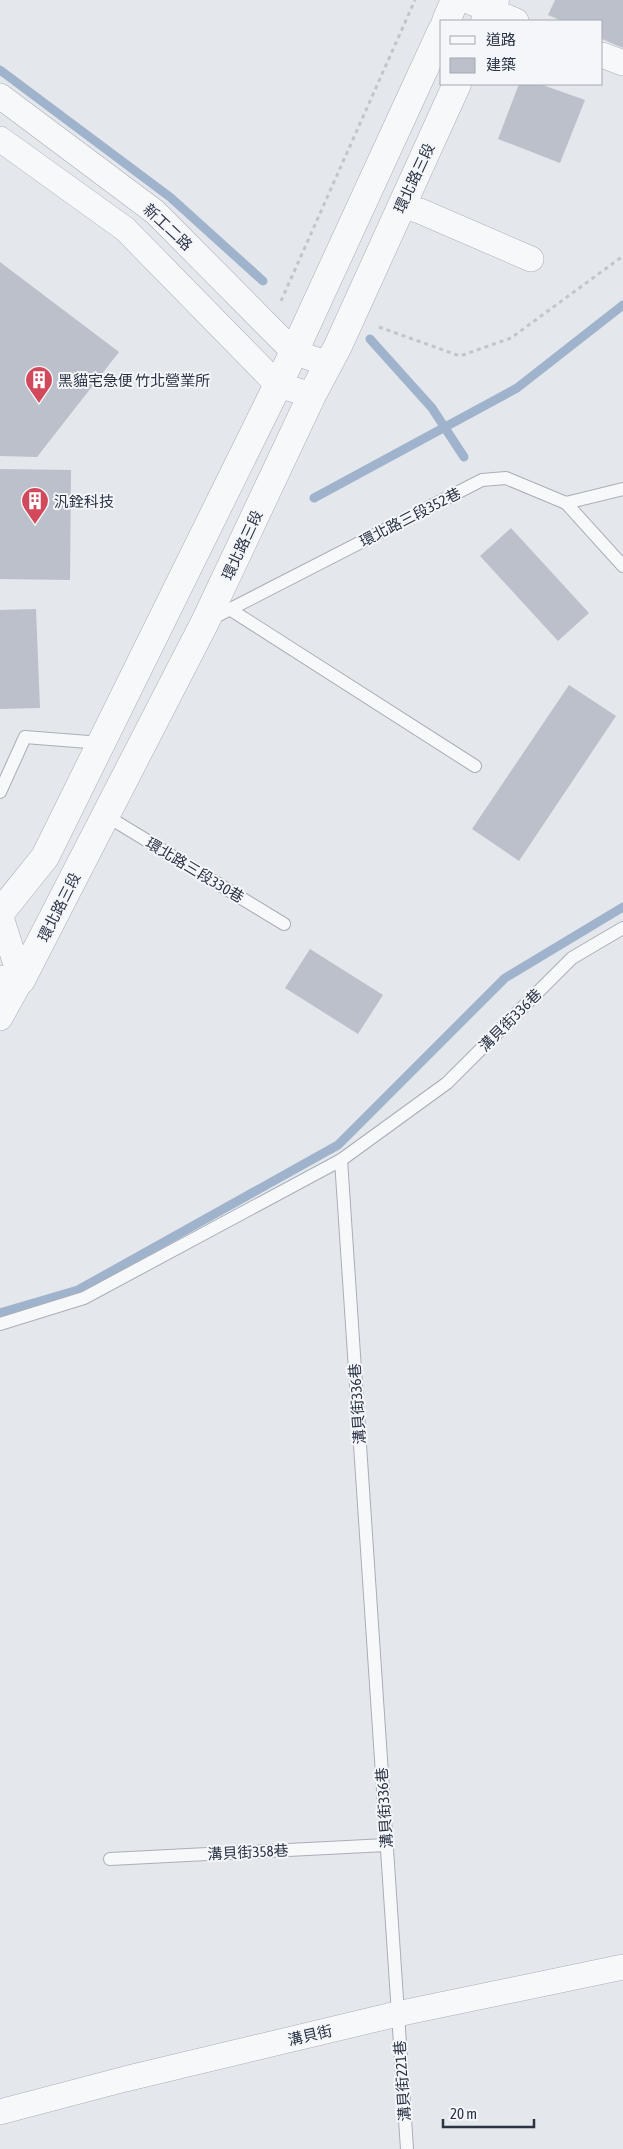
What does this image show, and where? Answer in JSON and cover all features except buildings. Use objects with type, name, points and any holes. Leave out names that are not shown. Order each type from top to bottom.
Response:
[{"type":"street","points":[[446,20],[455,0]]},
{"type":"street","points":[[484,8],[514,20]]},
{"type":"street","points":[[0,1018],[11,980],[0,913],[44,857],[294,352],[440,34]]},
{"type":"street","points":[[603,55],[623,63]]},
{"type":"street","name":"環北路三段","points":[[11,980],[106,816],[206,622],[457,85]]},
{"type":"street","name":"新工二路","points":[[0,96],[155,212],[294,352],[328,364]]},
{"type":"street","name":"新工二路","points":[[0,138],[125,229],[278,385],[312,395]]},
{"type":"street","points":[[401,206],[420,211],[530,259]]},
{"type":"street","name":"溝貝街","points":[[0,2112],[125,2079],[397,2014],[623,1966]]},
{"type":"lane","name":"環北路三段352巷","points":[[206,622],[482,480],[506,478],[566,503]]},
{"type":"lane","points":[[623,488],[566,503],[623,566]]},
{"type":"lane","points":[[231,610],[475,766]]},
{"type":"lane","points":[[0,792],[25,737],[101,743]]},
{"type":"lane","name":"環北路三段330巷","points":[[106,816],[284,924]]},
{"type":"lane","name":"溝貝街336巷","points":[[397,2014],[341,1160],[447,1083],[572,958],[623,928]]},
{"type":"lane","points":[[0,1324],[84,1298],[341,1160]]},
{"type":"lane","name":"溝貝街358巷","points":[[110,1859],[386,1845]]},
{"type":"lane","name":"溝貝街221巷","points":[[397,2014],[407,2149]]},
{"type":"path","points":[[280,304],[415,0]]},
{"type":"path","points":[[370,324],[460,356],[511,338],[623,256]]},
{"type":"waterway","points":[[0,70],[170,197],[263,281]]},
{"type":"waterway","points":[[314,498],[517,388],[623,305]]},
{"type":"waterway","points":[[370,339],[432,408],[464,457]]},
{"type":"waterway","points":[[0,1313],[78,1290],[338,1145],[505,978],[623,907]]},
{"type":"place","name":"黑貓宅急便 竹北營業所","points":[[39,404]]},
{"type":"place","name":"汎銓科技","points":[[35,525]]}]
